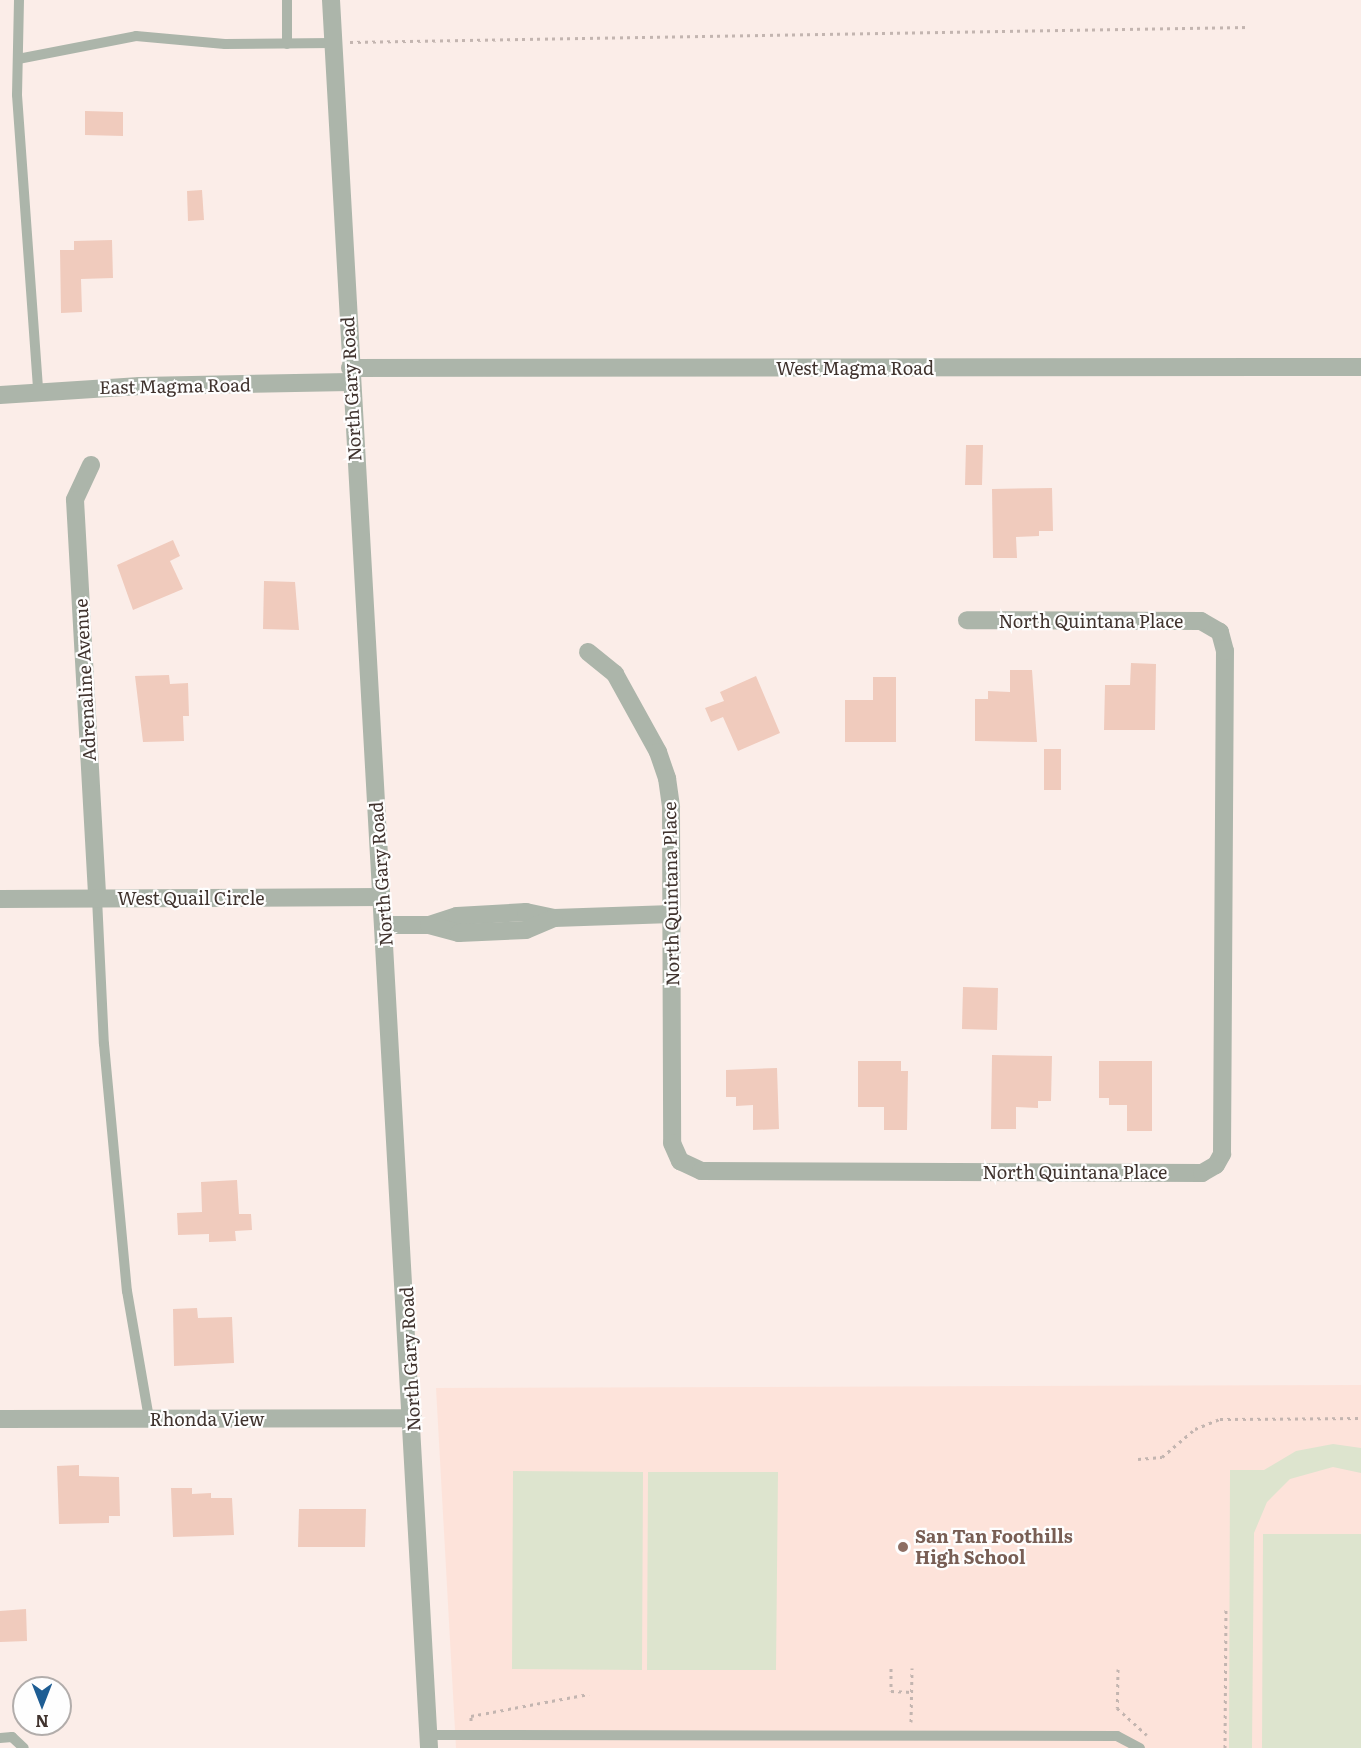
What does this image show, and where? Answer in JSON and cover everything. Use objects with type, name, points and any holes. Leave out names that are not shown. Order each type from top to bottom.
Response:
[{"type":"street","name":"North Gary Road","points":[[331,0],[350,375],[413,1418],[428,1742]]},
{"type":"street","name":"West Magma Road","points":[[350,375],[1361,367]]},
{"type":"street","name":"East Magma Road","points":[[0,395],[38,391],[350,375]]},
{"type":"street","name":"Adrenaline Avenue","points":[[91,465],[75,500],[97,898]]},
{"type":"street","name":"North Quintana Place","points":[[588,652],[615,674],[658,752],[667,778],[672,914],[672,1143],[680,1161],[700,1171],[1202,1173],[1216,1165],[1222,1154],[1225,651],[1220,632],[1201,621],[967,620]]},
{"type":"street","name":"West Quail Circle","points":[[0,899],[382,897]]},
{"type":"street","points":[[384,925],[429,925],[457,916],[514,912],[554,918],[672,914]]},
{"type":"street","name":"Rhonda View","points":[[0,1419],[413,1418]]},
{"type":"lane","points":[[19,0],[21,179],[38,391]]},
{"type":"lane","points":[[287,0],[287,44]]},
{"type":"lane","points":[[18,59],[136,36],[191,42],[333,43]]},
{"type":"lane","points":[[97,898],[104,1044],[124,1259],[149,1419]]},
{"type":"lane","points":[[428,1742],[1117,1736],[1140,1748]]},
{"type":"lane","points":[[0,1738],[12,1737],[24,1748]]},
{"type":"path","points":[[333,43],[1248,27]]},
{"type":"path","points":[[1138,1459],[1162,1457],[1195,1429],[1220,1419],[1361,1418]]},
{"type":"path","points":[[1225,1748],[1226,1608]]},
{"type":"path","points":[[891,1668],[891,1691],[912,1692]]},
{"type":"path","points":[[911,1722],[912,1668]]},
{"type":"path","points":[[1118,1669],[1117,1708],[1151,1740]]},
{"type":"path","points":[[471,1721],[471,1716],[589,1694]]},
{"type":"shaded area","name":"San Tan Foothills High School","points":[[1361,1385],[1361,1748],[456,1748],[436,1388]]},
{"type":"green space","points":[[1333,1444],[1361,1448],[1361,1473],[1333,1467],[1290,1479],[1267,1502],[1254,1533],[1252,1748],[1229,1748],[1230,1470],[1264,1470],[1296,1451]]},
{"type":"green space","points":[[513,1471],[643,1472],[642,1670],[512,1669]]},
{"type":"green space","points":[[648,1472],[778,1472],[776,1670],[647,1670]]},
{"type":"green space","points":[[1263,1534],[1361,1534],[1361,1748],[1262,1748]]},
{"type":"building","points":[[85,111],[123,112],[123,136],[85,135]]},
{"type":"building","points":[[202,190],[204,220],[188,221],[187,191]]},
{"type":"building","points":[[112,240],[113,278],[81,279],[82,312],[61,313],[60,250],[74,250],[74,241]]},
{"type":"building","points":[[966,445],[983,445],[982,485],[965,485]]},
{"type":"building","points":[[1052,488],[1053,531],[1039,531],[1039,536],[1016,537],[1017,558],[993,558],[992,489]]},
{"type":"building","points":[[173,540],[180,556],[170,561],[183,589],[133,610],[117,565]]},
{"type":"building","points":[[264,581],[295,582],[299,630],[263,629]]},
{"type":"building","points":[[1131,663],[1156,664],[1155,730],[1104,730],[1105,685],[1130,685]]},
{"type":"building","points":[[1010,670],[1032,670],[1037,742],[975,741],[975,699],[988,699],[988,691],[1010,692]]},
{"type":"building","points":[[169,675],[170,684],[188,683],[189,716],[183,716],[184,741],[143,742],[135,676]]},
{"type":"building","points":[[756,676],[780,733],[738,751],[723,717],[711,722],[705,708],[724,701],[720,692]]},
{"type":"building","points":[[873,677],[896,677],[896,742],[845,742],[845,700],[873,700]]},
{"type":"building","points":[[1044,749],[1061,749],[1061,790],[1044,790]]},
{"type":"building","points":[[963,987],[998,988],[997,1030],[962,1029]]},
{"type":"building","points":[[992,1055],[1052,1056],[1051,1101],[1038,1101],[1038,1108],[1016,1107],[1016,1129],[991,1129]]},
{"type":"building","points":[[858,1061],[901,1061],[901,1071],[908,1071],[907,1130],[884,1130],[884,1107],[858,1107]]},
{"type":"building","points":[[1099,1061],[1152,1061],[1152,1131],[1127,1131],[1127,1105],[1109,1105],[1109,1098],[1099,1098]]},
{"type":"building","points":[[777,1068],[779,1129],[753,1130],[753,1105],[736,1106],[736,1097],[726,1097],[726,1070]]},
{"type":"building","points":[[237,1180],[239,1214],[251,1214],[252,1230],[235,1231],[236,1241],[209,1242],[209,1234],[178,1235],[177,1213],[202,1212],[201,1182]]},
{"type":"building","points":[[197,1308],[198,1318],[232,1317],[234,1363],[174,1366],[173,1309]]},
{"type":"building","points":[[79,1465],[79,1476],[119,1477],[120,1516],[109,1516],[109,1523],[59,1524],[57,1466]]},
{"type":"building","points":[[171,1488],[192,1488],[192,1494],[211,1493],[211,1498],[232,1498],[234,1535],[173,1537]]},
{"type":"building","points":[[299,1509],[366,1509],[365,1547],[298,1547]]},
{"type":"building","points":[[26,1609],[27,1641],[0,1642],[0,1611]]},
{"type":"place","name":"San Tan Foothills High School","points":[[903,1547]]}]
